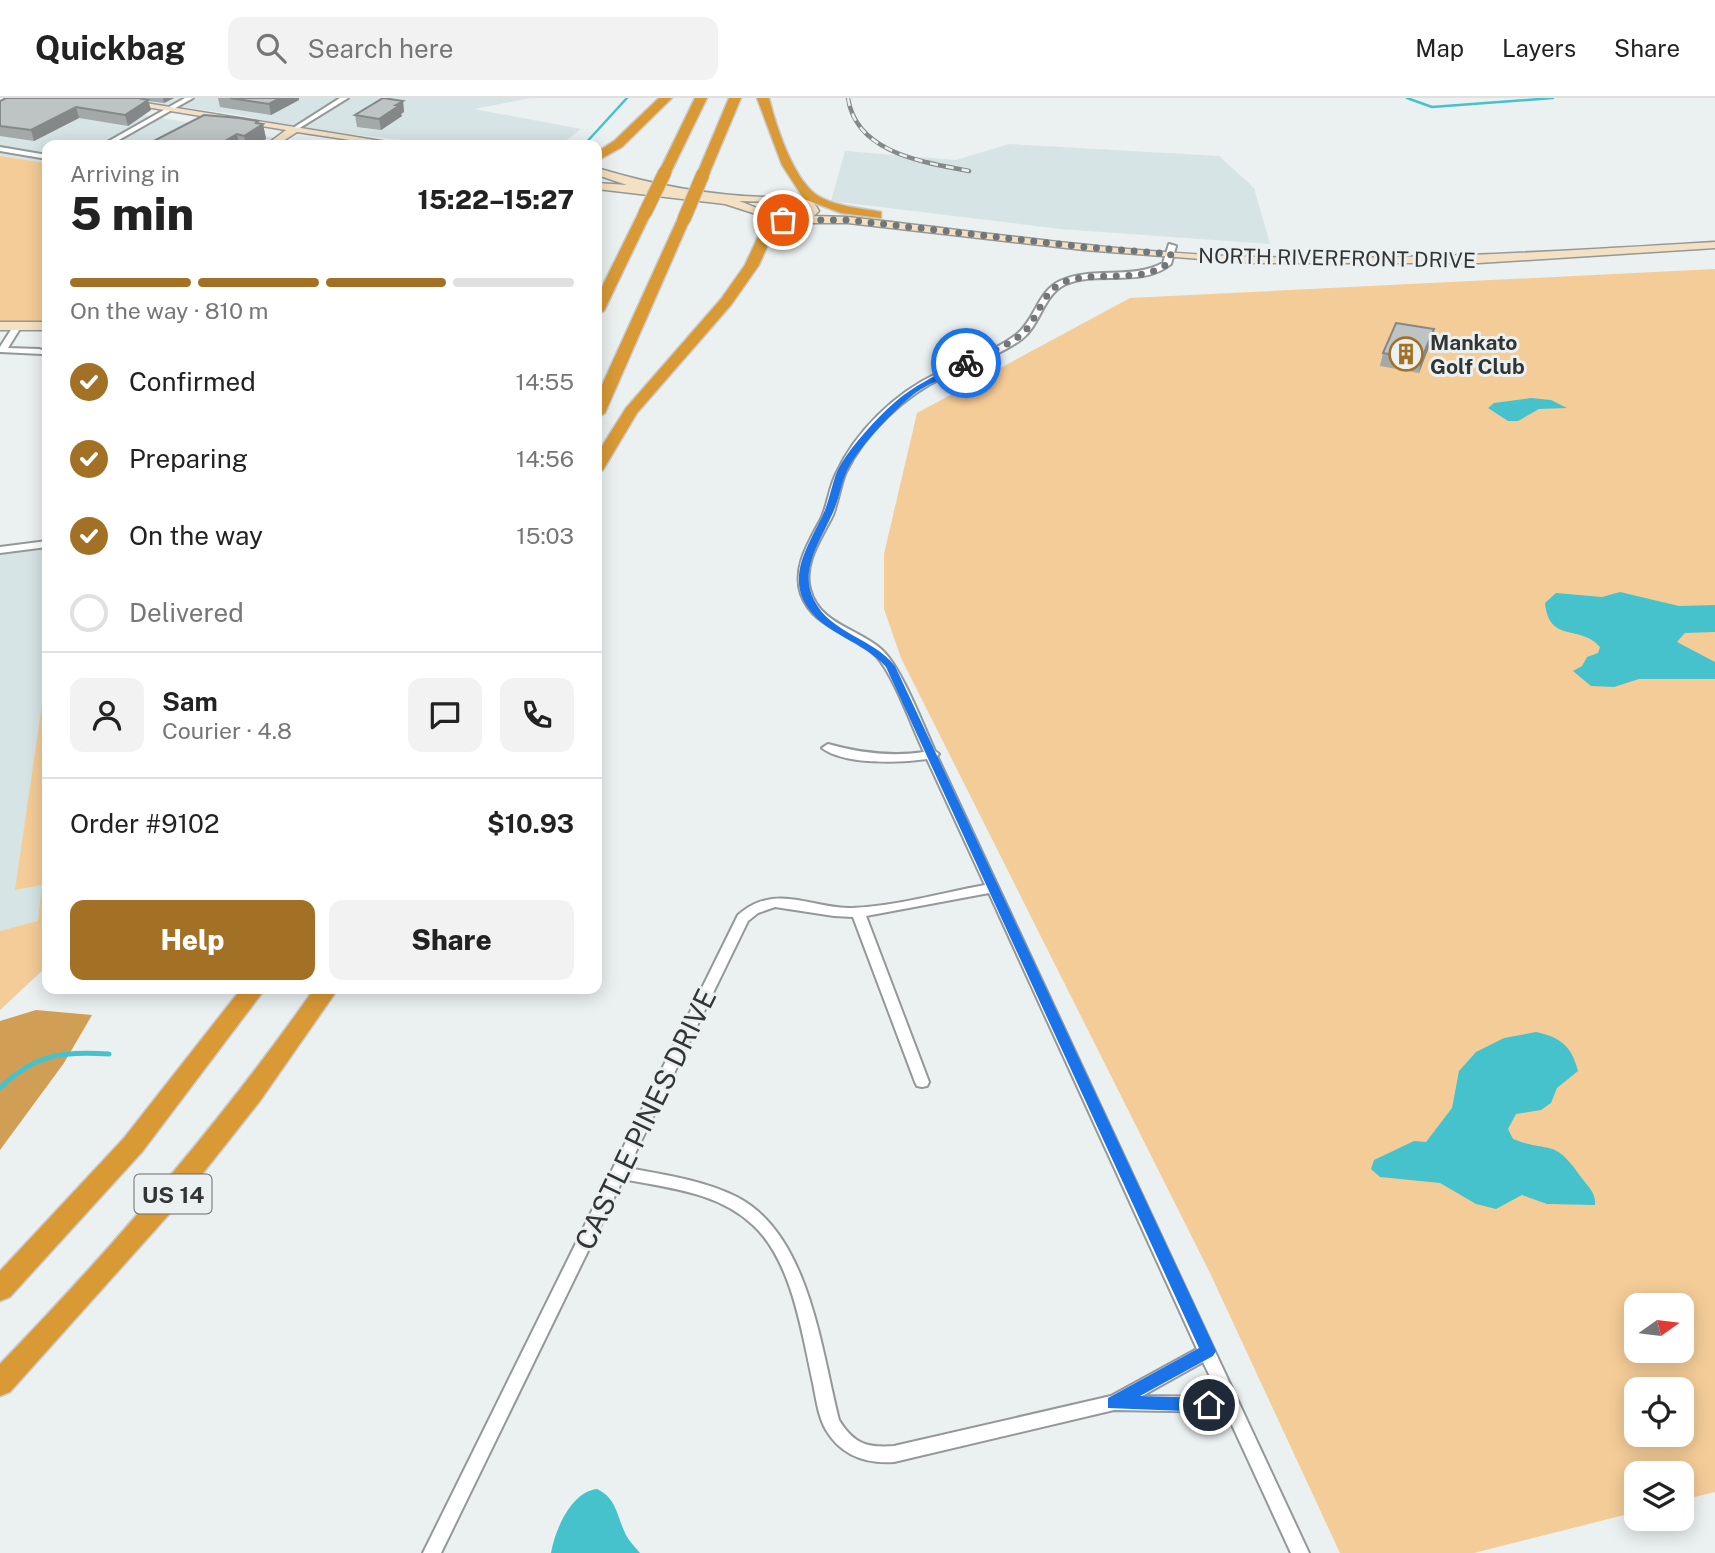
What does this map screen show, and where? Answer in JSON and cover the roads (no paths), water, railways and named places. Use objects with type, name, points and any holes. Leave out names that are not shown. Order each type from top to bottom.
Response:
[{"type":"highway","points":[[602,161],[608,158],[618,144],[666,98]]},
{"type":"highway","points":[[602,301],[701,98]]},
{"type":"highway","points":[[602,402],[736,98]]},
{"type":"highway","points":[[763,98],[781,147],[804,193],[812,203],[876,215]]},
{"type":"highway","points":[[602,154],[618,144]]},
{"type":"highway","points":[[602,459],[631,411],[726,302],[752,265],[767,231],[795,220]]},
{"type":"highway","name":"US 14","points":[[0,1289],[92,1191],[150,1122],[249,994]]},
{"type":"highway","name":"US 14","points":[[0,1383],[160,1211],[233,1122],[323,994]]},
{"type":"main road","points":[[96,98],[370,140]]},
{"type":"main road","points":[[170,109],[186,115],[318,140]]},
{"type":"main road","points":[[278,140],[296,128]]},
{"type":"main road","points":[[602,174],[617,184]]},
{"type":"main road","points":[[602,186],[617,184],[746,202],[795,200],[812,203],[812,214],[795,220]]},
{"type":"main road","name":"NORTH RIVERFRONT DRIVE","points":[[746,202],[769,217],[795,220],[848,220],[1084,247],[1172,250]]},
{"type":"main road","name":"NORTH RIVERFRONT DRIVE","points":[[876,215],[1253,260],[1479,260],[1715,245]]},
{"type":"main road","points":[[0,327],[42,326]]},
{"type":"street","points":[[0,100],[5,98]]},
{"type":"street","points":[[114,140],[190,98]]},
{"type":"street","points":[[296,128],[345,98]]},
{"type":"street","points":[[0,149],[42,156]]},
{"type":"street","points":[[1172,250],[1167,264],[1154,271],[1085,277],[1064,282],[1050,291],[1022,334],[930,380],[895,407],[845,465],[804,570],[804,589],[811,604],[836,630],[876,650],[890,666],[933,754],[1300,1553]]},
{"type":"street","points":[[17,327],[2,350],[39,352]]},
{"type":"street","points":[[0,550],[42,545]]},
{"type":"street","points":[[828,748],[860,758],[883,760],[933,754]]},
{"type":"street","name":"CASTLE PINES DRIVE","points":[[432,1553],[743,918],[750,910],[770,902],[832,912],[858,912],[994,888]]},
{"type":"street","points":[[858,912],[922,1083]]},
{"type":"street","points":[[620,1172],[718,1196],[748,1212],[765,1226],[776,1239],[791,1271],[831,1423],[841,1440],[858,1452],[876,1456],[894,1454],[1114,1403],[1233,1405]]},
{"type":"street","points":[[1114,1403],[1208,1351]]},
{"type":"water","points":[[1531,398],[1551,400],[1567,408],[1539,409],[1518,421],[1508,421],[1488,408],[1494,403]]},
{"type":"water","points":[[1620,592],[1679,606],[1715,605],[1715,632],[1685,633],[1677,642],[1715,662],[1715,679],[1639,679],[1614,687],[1591,686],[1573,671],[1582,666],[1587,657],[1598,653],[1600,647],[1584,636],[1559,629],[1548,616],[1545,603],[1556,593],[1602,597]]},
{"type":"water","points":[[1536,1032],[1564,1044],[1569,1049],[1578,1071],[1557,1088],[1551,1103],[1541,1110],[1516,1114],[1508,1129],[1513,1139],[1557,1151],[1564,1156],[1591,1190],[1595,1205],[1547,1204],[1522,1195],[1496,1209],[1476,1204],[1440,1183],[1380,1177],[1371,1169],[1374,1160],[1414,1141],[1426,1142],[1452,1108],[1459,1071],[1476,1052],[1504,1038]]},
{"type":"water","points":[[597,1489],[609,1497],[626,1535],[640,1553],[551,1553],[560,1523],[572,1505],[579,1497]]},
{"type":"waterway","points":[[589,140],[627,98]]},
{"type":"waterway","points":[[1407,98],[1432,107],[1553,98]]},
{"type":"waterway","points":[[0,1088],[25,1068],[50,1057],[77,1053],[109,1054]]},
{"type":"railway","points":[[848,98],[854,117],[864,131],[878,143],[894,152],[932,164],[969,171]]},
{"type":"place","name":"Mankato Golf Club","points":[[1406,354]]}]
